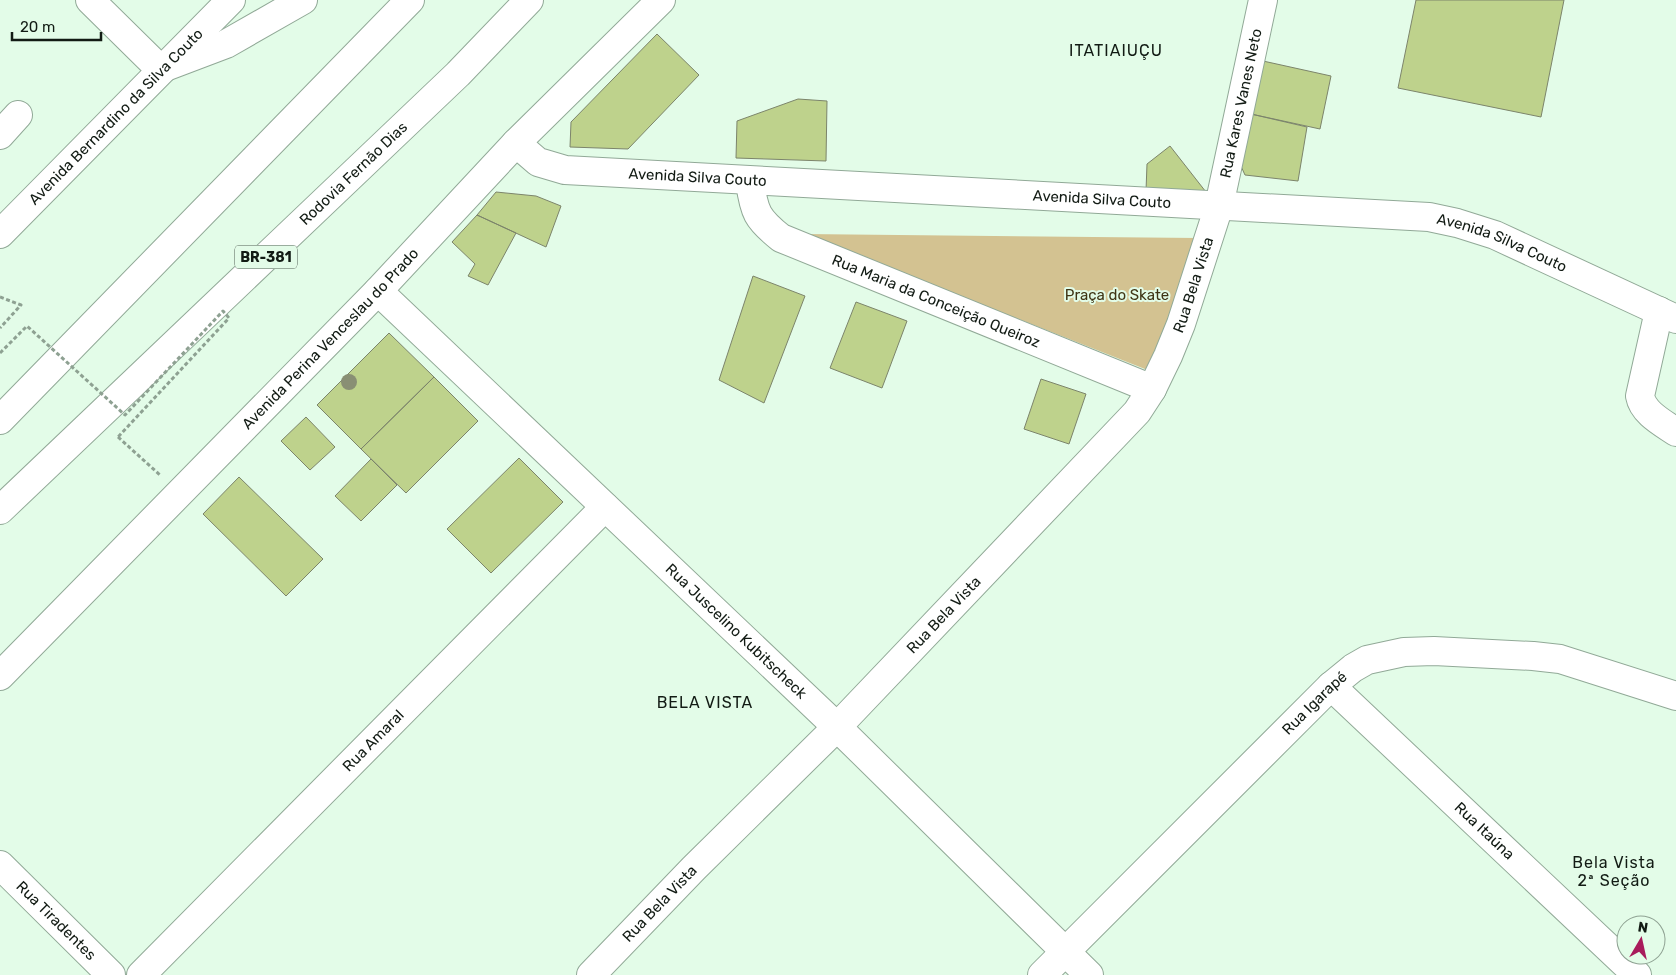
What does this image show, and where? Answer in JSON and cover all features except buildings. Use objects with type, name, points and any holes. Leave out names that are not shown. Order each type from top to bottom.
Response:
[{"type":"main road","points":[[90,0],[160,70],[226,44],[303,0]]},
{"type":"main road","name":"Avenida Bernardino da Silva Couto","points":[[3,224],[231,0]]},
{"type":"main road","points":[[0,420],[410,0]]},
{"type":"main road","name":"Rodovia Fernão Dias","points":[[0,510],[458,74],[529,0]]},
{"type":"main road","points":[[458,74],[536,0]]},
{"type":"main road","name":"Avenida Perina Venceslau do Prado","points":[[0,676],[378,291],[516,143],[661,0]]},
{"type":"main road","name":"Rua Kares Vanes Neto","points":[[1219,206],[1263,0]]},
{"type":"main road","points":[[0,135],[18,115]]},
{"type":"main road","name":"Avenida Silva Couto","points":[[516,143],[538,162],[555,169],[750,182],[1398,214],[1457,223],[1495,236],[1667,315]]},
{"type":"main road","name":"Rua Maria da Conceição Queiroz","points":[[750,182],[753,205],[762,223],[781,238],[1152,389]]},
{"type":"main road","name":"Rua Bela Vista","points":[[591,975],[694,868],[837,727],[1137,412],[1152,389],[1181,324],[1219,206]]},
{"type":"main road","name":"Rua Juscelino Kubitscheck","points":[[378,291],[837,727],[1089,975]]},
{"type":"main road","points":[[1667,315],[1641,390],[1641,402],[1649,412],[1676,432]]},
{"type":"main road","name":"Rua Amaral","points":[[141,975],[605,507]]},
{"type":"main road","name":"Rua Igarapé","points":[[1042,975],[1331,686],[1353,668],[1367,660],[1404,652],[1434,651],[1533,656],[1560,660],[1676,696]]},
{"type":"main road","name":"Rua Itaúna","points":[[1331,686],[1637,975]]},
{"type":"main road","name":"Rua Tiradentes","points":[[0,865],[111,975]]},
{"type":"path","points":[[0,297],[22,305],[0,328]]},
{"type":"path","points":[[0,353],[27,326],[125,415],[223,311],[229,318],[118,437],[180,494]]},
{"type":"green space","name":"Praça do Skate","points":[[803,234],[1198,238],[1150,371]]},
{"type":"district","name":"ITATIAIUÇU","points":[[1116,50]]},
{"type":"district","name":"BELA VISTA","points":[[705,702]]},
{"type":"district","name":"Bela Vista 2ª Seção","points":[[1614,871]]}]
